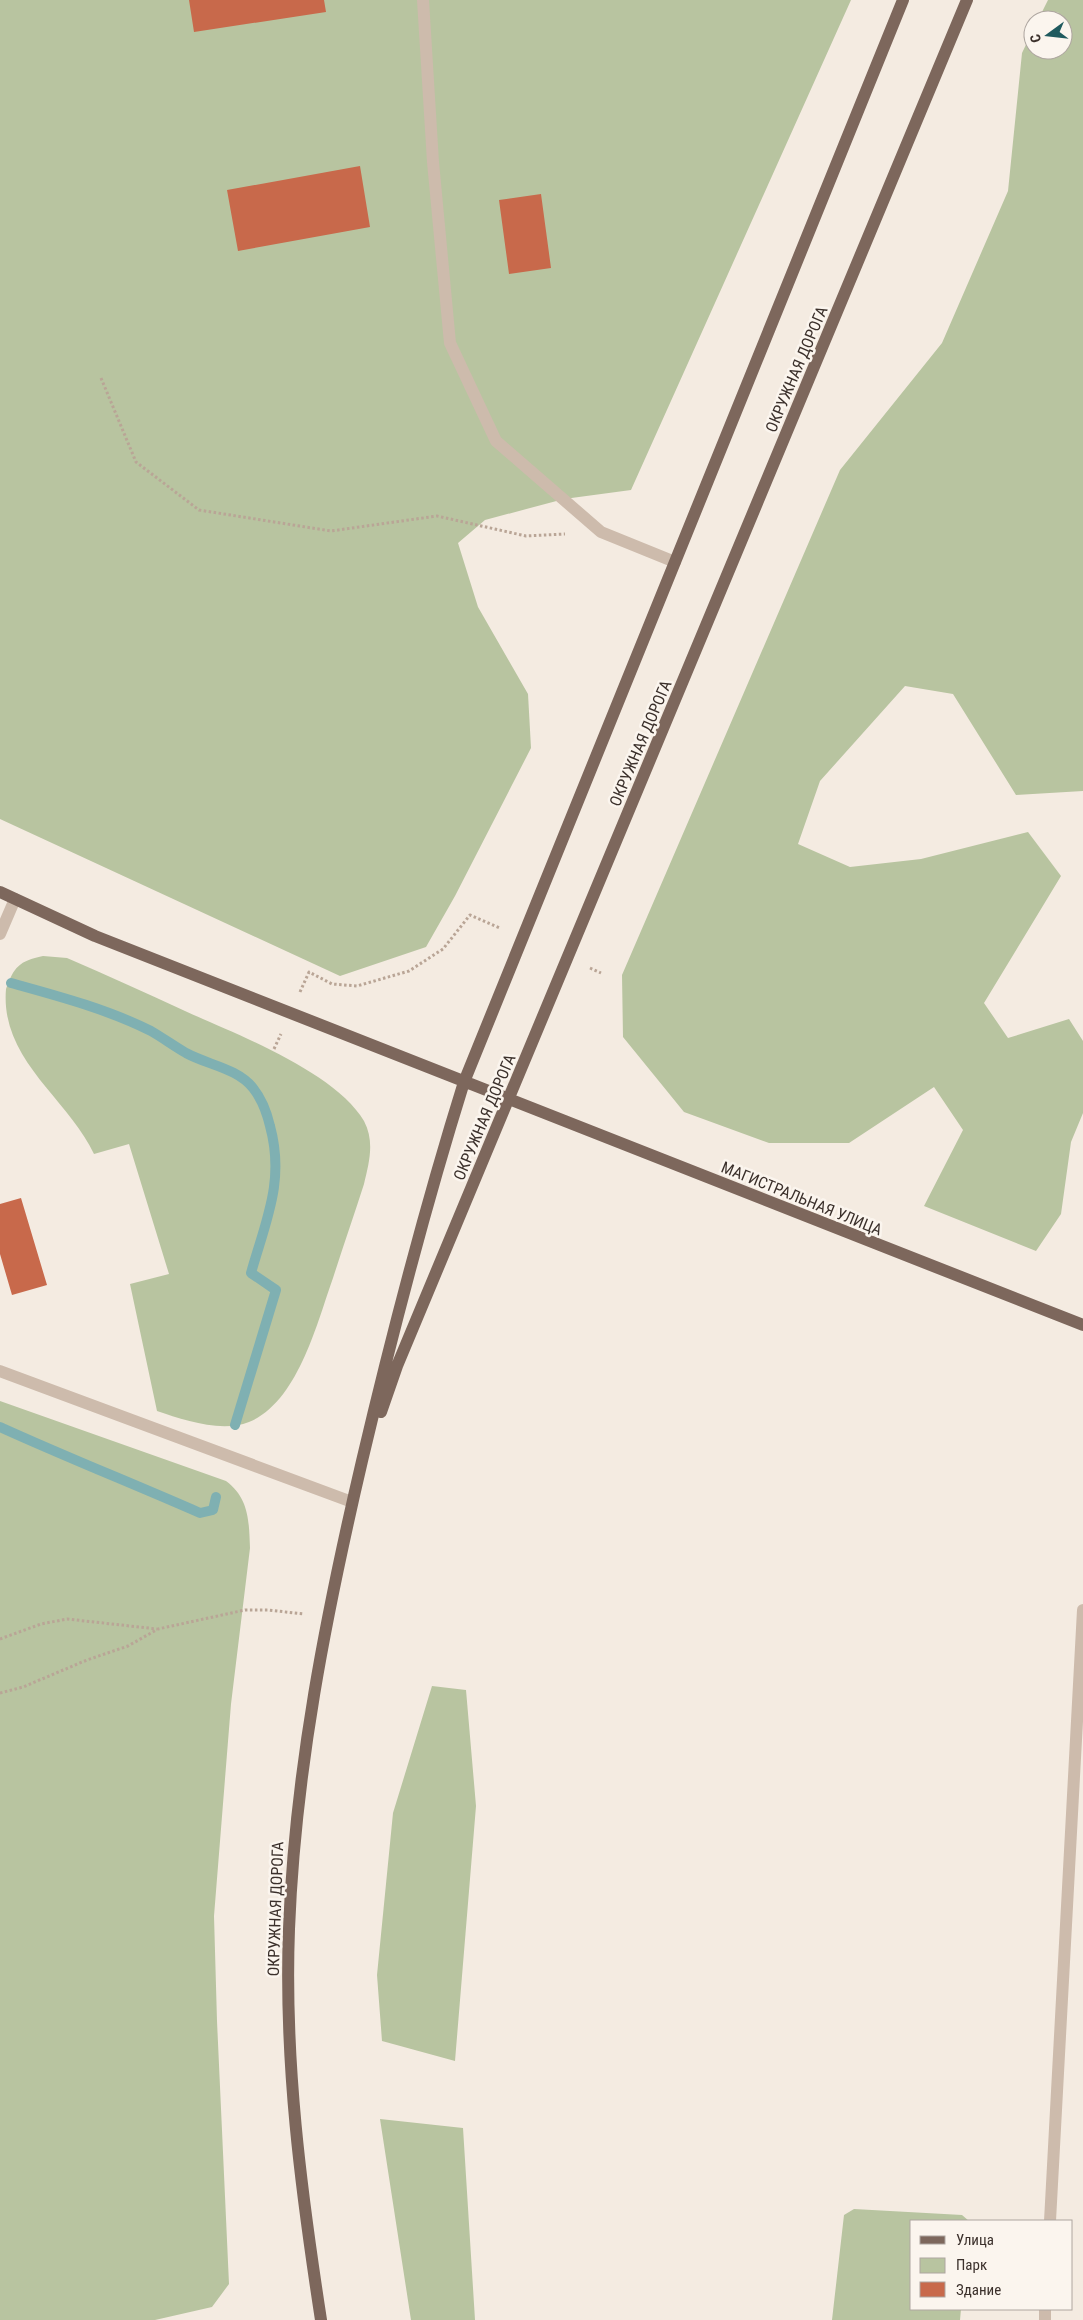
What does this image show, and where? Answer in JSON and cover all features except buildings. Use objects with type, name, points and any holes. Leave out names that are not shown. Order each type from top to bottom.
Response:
[{"type":"main road","name":"ОКРУЖНАЯ ДОРОГА","points":[[321,2320],[300,2173],[291,2090],[289,1931],[293,1846],[308,1730],[328,1616],[352,1502],[383,1373],[440,1158],[464,1082],[903,0]]},
{"type":"main road","name":"ОКРУЖНАЯ ДОРОГА","points":[[352,1502],[397,1366],[510,1100],[967,0]]},
{"type":"main road","name":"МАГИСТРАЛЬНАЯ УЛИЦА","points":[[0,892],[95,936],[1083,1325]]},
{"type":"street","points":[[422,0],[433,162],[450,343],[496,441],[601,532],[675,562]]},
{"type":"street","points":[[0,934],[15,899]]},
{"type":"street","points":[[0,1371],[352,1502]]},
{"type":"street","points":[[1050,2220],[1083,1610]]},
{"type":"path","points":[[101,378],[136,462],[199,510],[331,531],[437,516],[526,536],[601,532]]},
{"type":"path","points":[[274,1049],[308,972],[332,984],[357,986],[409,971],[443,949],[470,915],[522,938]]},
{"type":"path","points":[[568,958],[601,972]]},
{"type":"path","points":[[0,1693],[23,1687],[87,1660],[128,1646],[158,1629],[245,1610],[268,1610],[328,1616]]},
{"type":"path","points":[[0,1639],[42,1624],[67,1619],[158,1629]]},
{"type":"green space","points":[[0,0],[851,0],[631,490],[564,499],[485,520],[458,543],[478,607],[528,694],[531,748],[455,896],[426,947],[340,976],[0,819]]},
{"type":"green space","points":[[1048,0],[1083,0],[1083,791],[1016,795],[953,694],[905,686],[820,781],[798,844],[850,867],[921,859],[1028,832],[1061,876],[984,1003],[1008,1038],[1069,1019],[1083,1041],[1083,1113],[1071,1142],[1061,1214],[1036,1251],[924,1206],[963,1130],[934,1087],[849,1143],[769,1143],[684,1112],[623,1037],[622,975],[840,470],[942,343],[1008,191],[1023,51],[1023,60],[1073,60],[1073,10],[1043,10]]},
{"type":"green space","points":[[43,956],[67,958],[283,1056],[331,1086],[350,1103],[364,1121],[370,1145],[366,1176],[312,1338],[293,1380],[281,1397],[266,1412],[249,1422],[238,1425],[215,1426],[157,1411],[130,1284],[169,1274],[129,1144],[94,1154],[83,1134],[24,1058],[14,1037],[7,1014],[6,989],[15,970],[28,960]]},
{"type":"green space","points":[[0,1401],[226,1481],[239,1495],[248,1519],[250,1548],[231,1704],[214,1916],[229,2284],[212,2307],[155,2320],[0,2320]]},
{"type":"green space","points":[[432,1686],[466,1690],[476,1806],[455,2061],[382,2041],[377,1975],[393,1813]]},
{"type":"green space","points":[[380,2119],[463,2128],[475,2320],[411,2320]]},
{"type":"green space","points":[[854,2209],[962,2215],[968,2220],[910,2220],[910,2310],[961,2310],[960,2320],[832,2320],[844,2215]]},
{"type":"waterway","points":[[11,983],[100,1010],[151,1031],[186,1053],[239,1076],[253,1088],[261,1101],[269,1121],[274,1146],[275,1183],[268,1218],[251,1273],[276,1290],[235,1425]]},
{"type":"waterway","points":[[0,1427],[200,1513],[213,1510],[216,1497]]}]
